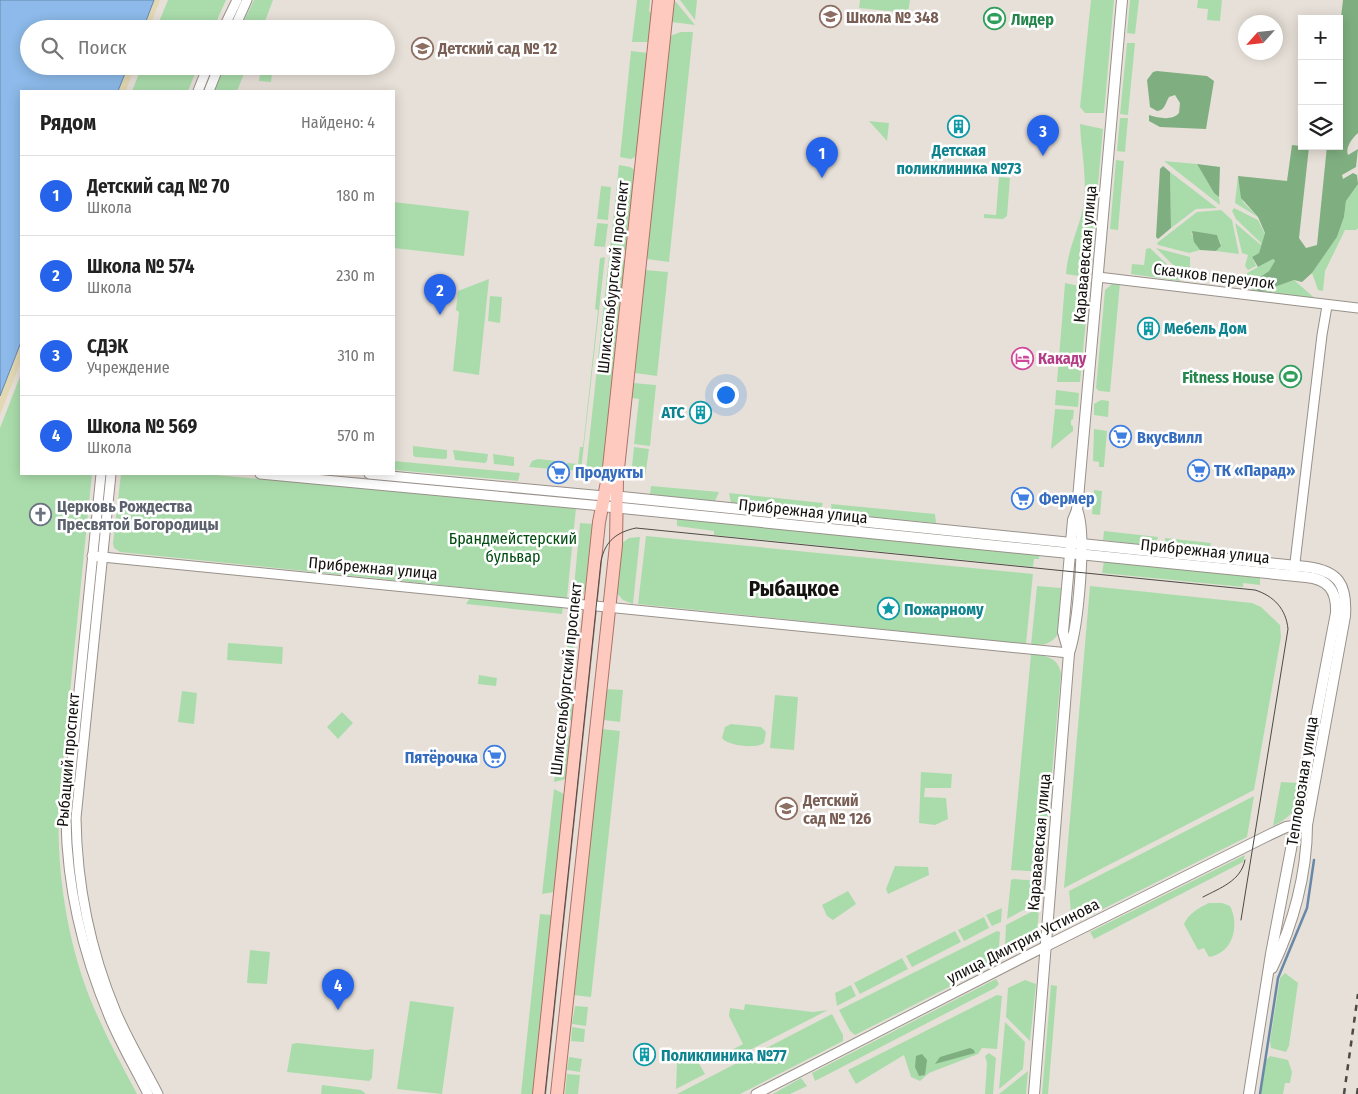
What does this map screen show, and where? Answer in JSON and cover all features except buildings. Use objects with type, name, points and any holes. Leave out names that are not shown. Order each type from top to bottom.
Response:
[{"type":"main road","name":"Шлиссельбургский проспект","points":[[538,1094],[590,604],[659,0]]},
{"type":"main road","name":"Шлиссельбургский проспект","points":[[557,1094],[609,606],[618,478],[668,0]]},
{"type":"street","points":[[227,20],[237,0]]},
{"type":"street","points":[[238,20],[247,0]]},
{"type":"street","name":"Караваевская улица","points":[[1034,1094],[1069,653],[1064,632],[1076,543],[1073,520],[1077,510],[1122,0]]},
{"type":"street","points":[[198,90],[204,75]]},
{"type":"street","points":[[209,90],[215,75]]},
{"type":"street","name":"Скачков переулок","points":[[1098,277],[1327,306]]},
{"type":"street","points":[[1294,570],[1320,345],[1327,306],[1358,308]]},
{"type":"street","name":"Рыбацкий проспект","points":[[101,475],[66,820],[66,849],[76,910],[91,969],[109,1018],[148,1094]]},
{"type":"street","name":"Рыбацкий проспект","points":[[111,475],[76,818],[77,848],[90,932],[99,966],[117,1014],[158,1094]]},
{"type":"street","name":"Прибрежная улица","points":[[273,475],[617,502],[1076,543],[1294,570]]},
{"type":"street","name":"Прибрежная улица","points":[[378,475],[603,501]]},
{"type":"street","name":"Прибрежная улица","points":[[617,502],[1075,554],[1294,570],[1325,569],[1332,574],[1338,590]]},
{"type":"street","name":"Прибрежная улица","points":[[92,556],[1069,653]]},
{"type":"street","name":"Тепловозная улица","points":[[1249,1094],[1268,976],[1336,612],[1338,590]]},
{"type":"street","name":"Тепловозная улица","points":[[1268,976],[1280,950],[1300,891],[1308,826],[1345,616],[1346,596],[1338,590]]},
{"type":"street","points":[[1297,824],[1308,826]]},
{"type":"street","name":"улица Дмитрия Устинова","points":[[756,1094],[1260,839],[1297,824]]},
{"type":"green space","points":[[168,0],[226,0],[217,20],[160,20]]},
{"type":"green space","points":[[254,0],[273,0],[265,20],[244,20]]},
{"type":"green space","points":[[637,0],[650,0],[649,12],[652,13],[649,42],[632,42]]},
{"type":"green space","points":[[680,0],[697,0],[695,20]]},
{"type":"green space","points":[[860,0],[910,0],[908,13],[859,8]]},
{"type":"green space","points":[[1091,0],[1114,0],[1104,113],[1085,113],[1080,107]]},
{"type":"green space","points":[[1130,0],[1139,0],[1135,34],[1127,33]]},
{"type":"green space","points":[[1198,0],[1222,0],[1220,21],[1207,20],[1208,9],[1197,8]]},
{"type":"green space","points":[[1343,0],[1358,0],[1358,133],[1347,149],[1348,155],[1358,149],[1356,167],[1342,175],[1343,179],[1353,173],[1357,175],[1358,184],[1346,201],[1344,217],[1337,237],[1312,273],[1302,282],[1294,280],[1260,292],[1256,289],[1254,281],[1269,271],[1275,261],[1273,259],[1258,267],[1252,257],[1259,253],[1265,233],[1258,217],[1241,198],[1238,176],[1287,181],[1292,145],[1298,146],[1298,150],[1309,150],[1299,238],[1306,248],[1317,245],[1327,150],[1343,150],[1343,15],[1341,15]]},
{"type":"green space","points":[[674,2],[676,2],[695,25],[672,22]]},
{"type":"green space","points":[[681,32],[693,32],[669,262],[647,259],[670,36]]},
{"type":"green space","points":[[1127,43],[1135,43],[1128,115],[1120,114]]},
{"type":"green space","points":[[631,51],[648,53],[637,156],[631,159],[620,157]]},
{"type":"green space","points":[[1153,72],[1207,76],[1214,81],[1206,129],[1160,127],[1149,121],[1149,115],[1169,118],[1179,113],[1180,103],[1175,95],[1169,97],[1160,110],[1157,111],[1150,107],[1147,80]]},
{"type":"green space","points":[[138,75],[194,75],[188,90],[132,90]]},
{"type":"green space","points":[[220,75],[243,75],[237,90],[214,90]]},
{"type":"green space","points":[[260,75],[272,75],[271,82],[259,81]]},
{"type":"green space","points":[[1120,118],[1128,118],[1125,152],[1117,151]]},
{"type":"green space","points":[[869,121],[889,123],[887,141]]},
{"type":"green space","points":[[1080,124],[1103,129],[1090,275],[1085,277],[1066,274],[1069,255],[1080,221],[1085,192]]},
{"type":"green space","points":[[1116,160],[1124,161],[1118,230],[1110,229]]},
{"type":"green space","points":[[1164,161],[1197,164],[1214,193],[1219,197],[1220,205]]},
{"type":"green space","points":[[1197,164],[1220,167],[1219,197],[1214,193]]},
{"type":"green space","points":[[619,165],[635,170],[627,249],[623,251],[610,250]]},
{"type":"green space","points":[[1163,166],[1170,172],[1171,228],[1158,239],[1156,237],[1160,169]]},
{"type":"green space","points":[[1170,172],[1217,208],[1196,209],[1171,228]]},
{"type":"green space","points":[[1238,176],[1243,202],[1258,217],[1235,203]]},
{"type":"green space","points":[[999,177],[1010,178],[1007,216],[1003,219],[984,218],[984,214],[996,215]]},
{"type":"green space","points":[[1358,184],[1358,228],[1356,230],[1345,230],[1325,271],[1323,291],[1318,290],[1312,273],[1337,237],[1344,217],[1346,201]]},
{"type":"green space","points":[[601,186],[611,187],[608,220],[597,219]]},
{"type":"green space","points":[[395,202],[469,211],[464,256],[395,248]]},
{"type":"green space","points":[[1234,208],[1258,220],[1265,234],[1259,253],[1252,257],[1256,266],[1248,270],[1245,266],[1248,255],[1242,253],[1235,223],[1261,245],[1261,243],[1236,219],[1232,211]]},
{"type":"green space","points":[[1221,210],[1232,220],[1239,254],[1216,251],[1221,244],[1217,235],[1191,233],[1200,250],[1189,253],[1158,245],[1157,243],[1197,212]]},
{"type":"green space","points":[[597,223],[608,224],[605,247],[594,246]]},
{"type":"green space","points":[[1192,231],[1217,235],[1221,246],[1216,251],[1200,250],[1194,242]]},
{"type":"green space","points":[[1150,248],[1180,277],[1180,281],[1131,274],[1132,264],[1144,265],[1146,249]]},
{"type":"green space","points":[[1156,248],[1190,257],[1190,282]]},
{"type":"green space","points":[[605,257],[581,471],[567,470],[567,463],[578,464],[580,447],[583,447],[598,310],[595,309],[600,258]]},
{"type":"green space","points":[[609,257],[625,261],[603,472],[586,470]]},
{"type":"green space","points":[[1273,259],[1275,262],[1269,271],[1258,278],[1261,291],[1294,280],[1318,301],[1256,292],[1248,287],[1247,273]]},
{"type":"green space","points":[[645,270],[668,272],[657,376],[635,373]]},
{"type":"green space","points":[[489,279],[479,375],[453,371],[459,312],[456,310],[458,291]]},
{"type":"green space","points":[[1065,283],[1089,288],[1080,382],[1057,382]]},
{"type":"green space","points":[[1120,283],[1110,392],[1099,391],[1096,388],[1105,290],[1112,284]]},
{"type":"green space","points":[[490,296],[502,297],[500,323],[488,321]]},
{"type":"green space","points":[[20,377],[20,475],[92,475],[59,802],[59,854],[70,933],[85,984],[104,1030],[137,1094],[0,1094],[0,428]]},
{"type":"green space","points":[[633,383],[656,385],[650,446],[634,444],[639,399],[632,398]]},
{"type":"green space","points":[[1056,390],[1079,393],[1078,407],[1055,405]]},
{"type":"green space","points":[[1101,400],[1109,401],[1108,417],[1094,415],[1094,404]]},
{"type":"green space","points":[[1055,409],[1074,410],[1073,419],[1071,420],[1073,431],[1051,449]]},
{"type":"green space","points":[[1094,429],[1107,431],[1104,467],[1099,467],[1099,462],[1093,461]]},
{"type":"green space","points":[[413,446],[447,450],[447,458],[415,457],[413,455]]},
{"type":"green space","points":[[634,447],[649,449],[645,478],[631,476]]},
{"type":"green space","points":[[453,450],[488,454],[487,461],[485,463],[455,460]]},
{"type":"green space","points":[[493,454],[514,457],[514,466],[494,464]]},
{"type":"green space","points":[[538,459],[565,462],[564,470],[529,467],[532,461]]},
{"type":"green space","points":[[395,461],[520,473],[518,481],[395,470]]},
{"type":"green space","name":"Брандмейстерский бульвар","points":[[121,475],[216,475],[576,508],[567,598],[120,552],[114,548]]},
{"type":"green space","points":[[651,486],[719,492],[715,501],[650,494]]},
{"type":"green space","points":[[1094,490],[1102,491],[1100,515],[1092,514]]},
{"type":"green space","points":[[729,493],[823,503],[820,512],[731,503]]},
{"type":"green space","points":[[831,504],[935,514],[936,523],[832,513]]},
{"type":"green space","points":[[677,518],[1039,555],[1039,559],[1034,559],[1033,567],[714,535],[714,531],[677,526]]},
{"type":"green space","points":[[580,523],[592,524],[585,590],[583,595],[573,598]]},
{"type":"green space","points":[[1104,531],[1158,537],[1155,546],[1103,540]]},
{"type":"green space","points":[[646,536],[1033,574],[1026,644],[638,604]]},
{"type":"green space","points":[[640,537],[633,604],[623,600],[616,592],[622,543],[629,538]]},
{"type":"green space","points":[[1165,538],[1211,543],[1210,547],[1166,547]]},
{"type":"green space","points":[[1104,561],[1260,578],[1260,585],[1243,583],[1243,587],[1102,573]]},
{"type":"green space","points":[[1037,586],[1061,588],[1058,634],[1046,644],[1031,645]]},
{"type":"green space","points":[[1090,586],[1252,603],[1261,607],[1280,625],[1281,637],[1254,790],[1064,888]]},
{"type":"green space","points":[[470,598],[563,607],[562,614],[466,604]]},
{"type":"green space","points":[[569,632],[575,633],[570,680],[564,679]]},
{"type":"green space","points":[[228,643],[283,647],[282,664],[227,660]]},
{"type":"green space","points":[[1031,654],[1054,660],[1061,673],[1043,872],[1011,870]]},
{"type":"green space","points":[[479,675],[497,678],[496,686],[478,684]]},
{"type":"green space","points":[[606,689],[623,690],[620,722],[603,720]]},
{"type":"green space","points":[[182,691],[197,693],[194,724],[178,722]]},
{"type":"green space","points":[[775,695],[798,697],[794,750],[770,748]]},
{"type":"green space","points":[[563,700],[573,702],[572,720],[561,723]]},
{"type":"green space","points":[[342,712],[353,723],[338,739],[327,727]]},
{"type":"green space","points":[[731,724],[761,727],[766,732],[764,743],[749,746],[736,745],[725,741],[722,738],[725,727]]},
{"type":"green space","points":[[602,729],[620,731],[591,997],[573,995]]},
{"type":"green space","points":[[560,730],[570,736],[566,779],[554,782]]},
{"type":"green space","points":[[921,772],[952,774],[951,788],[925,788],[924,797],[946,798],[948,819],[935,825],[919,823]]},
{"type":"green space","points":[[1281,782],[1299,783],[1296,805],[1291,814],[1273,826]]},
{"type":"green space","points":[[554,789],[564,794],[554,892],[542,894]]},
{"type":"green space","points":[[1254,796],[1247,837],[1079,921],[1071,912],[1069,891]]},
{"type":"green space","points":[[1245,855],[1243,862],[1094,939],[1090,932]]},
{"type":"green space","points":[[895,866],[928,867],[929,875],[888,894],[886,889]]},
{"type":"green space","points":[[1011,880],[1042,881],[1040,901],[1007,919]]},
{"type":"green space","points":[[848,891],[856,904],[833,920],[827,916],[822,905]]},
{"type":"green space","points":[[1209,903],[1222,903],[1230,906],[1233,914],[1234,930],[1229,944],[1224,950],[1209,957],[1204,948],[1198,950],[1184,924],[1191,914]]},
{"type":"green space","points":[[1002,908],[1001,922],[992,926],[986,915]]},
{"type":"green space","points":[[1039,908],[1036,933],[1031,943],[1010,956],[1005,946],[1006,925]]},
{"type":"green space","points":[[540,914],[551,915],[533,1094],[521,1094]]},
{"type":"green space","points":[[984,917],[989,928],[964,941],[958,930]]},
{"type":"green space","points":[[955,931],[961,942],[912,967],[906,956]]},
{"type":"green space","points":[[997,931],[1000,932],[998,962],[855,1035],[850,1031],[839,1010]]},
{"type":"green space","points":[[250,950],[270,952],[267,984],[247,983]]},
{"type":"green space","points":[[902,958],[908,969],[860,994],[854,983]]},
{"type":"green space","points":[[1285,973],[1298,983],[1289,1046],[1286,1052],[1271,1048],[1270,1041],[1280,978]]},
{"type":"green space","points":[[996,979],[999,984],[995,988],[815,1081],[812,1073]]},
{"type":"green space","points":[[1025,980],[1036,984],[1030,1041],[1006,1017],[1008,988]]},
{"type":"green space","points":[[851,985],[856,996],[837,1006],[835,993]]},
{"type":"green space","points":[[1051,985],[1057,986],[1048,1094],[1042,1094]]},
{"type":"green space","points":[[997,995],[1002,996],[997,1049],[982,1048],[978,1054],[929,1073],[920,1081],[911,1077],[904,1055],[856,1084],[848,1070]]},
{"type":"green space","points":[[410,1001],[454,1007],[442,1094],[397,1089]]},
{"type":"green space","points":[[745,1004],[813,1012],[828,1010],[736,1057],[728,1052],[743,1044],[729,1016],[730,1008],[744,1010]]},
{"type":"green space","points":[[575,1006],[588,1007],[586,1026],[572,1024]]},
{"type":"green space","points":[[832,1014],[843,1035],[843,1041],[740,1094],[677,1094]]},
{"type":"green space","points":[[1005,1022],[1025,1042],[1023,1069],[999,1089]]},
{"type":"green space","points":[[572,1027],[585,1029],[584,1042],[571,1041]]},
{"type":"green space","points":[[292,1044],[366,1050],[374,1049],[372,1078],[369,1081],[287,1072]]},
{"type":"green space","points":[[970,1048],[975,1053],[935,1064],[940,1057]]},
{"type":"green space","points":[[989,1053],[996,1058],[993,1094],[985,1094],[987,1063],[985,1056]]},
{"type":"green space","points":[[922,1054],[927,1060],[925,1075],[919,1076],[915,1067],[916,1056]]},
{"type":"green space","points":[[1270,1056],[1288,1060],[1292,1072],[1290,1083],[1285,1083],[1283,1094],[1261,1094],[1265,1061]]},
{"type":"green space","points":[[569,1057],[582,1059],[580,1072],[567,1070]]},
{"type":"green space","points":[[697,1060],[705,1074],[676,1089],[677,1062]]},
{"type":"green space","points":[[1028,1071],[1026,1094],[999,1094]]},
{"type":"green space","points":[[567,1074],[580,1075],[578,1094],[565,1094]]},
{"type":"green space","points":[[801,1078],[807,1086],[790,1094],[773,1094]]},
{"type":"green space","points":[[322,1085],[361,1090],[366,1094],[321,1094]]},
{"type":"sand","points":[[154,0],[160,0],[152,20],[146,20]]},
{"type":"sand","points":[[124,75],[132,75],[126,90],[118,90]]},
{"type":"sand","points":[[20,345],[20,364],[0,415],[0,396]]},
{"type":"water","points":[[0,0],[154,0],[146,20],[20,20],[20,75],[124,75],[118,90],[20,90],[20,345],[0,396]]},
{"type":"waterway","points":[[1260,1094],[1278,978],[1307,908],[1314,860]]},
{"type":"tram line","points":[[545,1094],[601,561],[605,548],[613,538],[623,532],[636,528],[1255,590],[1268,596],[1282,609],[1288,629],[1241,920]]},
{"type":"tram line","points":[[1203,897],[1234,879],[1243,867],[1245,860]]},
{"type":"railway","points":[[1344,1094],[1358,994]]},
{"type":"railway","points":[[1357,1094],[1358,1087]]},
{"type":"place","name":"Школа № 348","points":[[830,17]]},
{"type":"place","name":"Лидер","points":[[995,19]]},
{"type":"place","name":"Детский сад № 12","points":[[422,48]]},
{"type":"place","name":"Детская поликлиника №73","points":[[959,126]]},
{"type":"place","name":"СДЭК","points":[[1043,156]]},
{"type":"place","name":"Детский сад № 70","points":[[822,178]]},
{"type":"place","name":"Школа № 574","points":[[440,315]]},
{"type":"place","name":"Мебель Дом","points":[[1148,328]]},
{"type":"place","name":"Какаду","points":[[1022,358]]},
{"type":"place","name":"Fitness House","points":[[1290,377]]},
{"type":"place","name":"АТС","points":[[701,412]]},
{"type":"place","name":"ВкусВилл","points":[[1121,437]]},
{"type":"place","name":"ТК «Парад»","points":[[1198,470]]},
{"type":"place","name":"Продукты","points":[[559,472]]},
{"type":"place","name":"Фермер","points":[[1023,498]]},
{"type":"place","name":"Церковь Рождества Пресвятой Богородицы","points":[[41,515]]},
{"type":"place","name":"Пожарному","points":[[888,609]]},
{"type":"place","name":"Пятёрочка","points":[[494,757]]},
{"type":"place","name":"Детский сад № 126","points":[[787,809]]},
{"type":"place","name":"Школа № 569","points":[[338,1010]]},
{"type":"place","name":"Поликлиника №77","points":[[645,1055]]},
{"type":"district","name":"Рыбацкое","points":[[794,589]]}]
